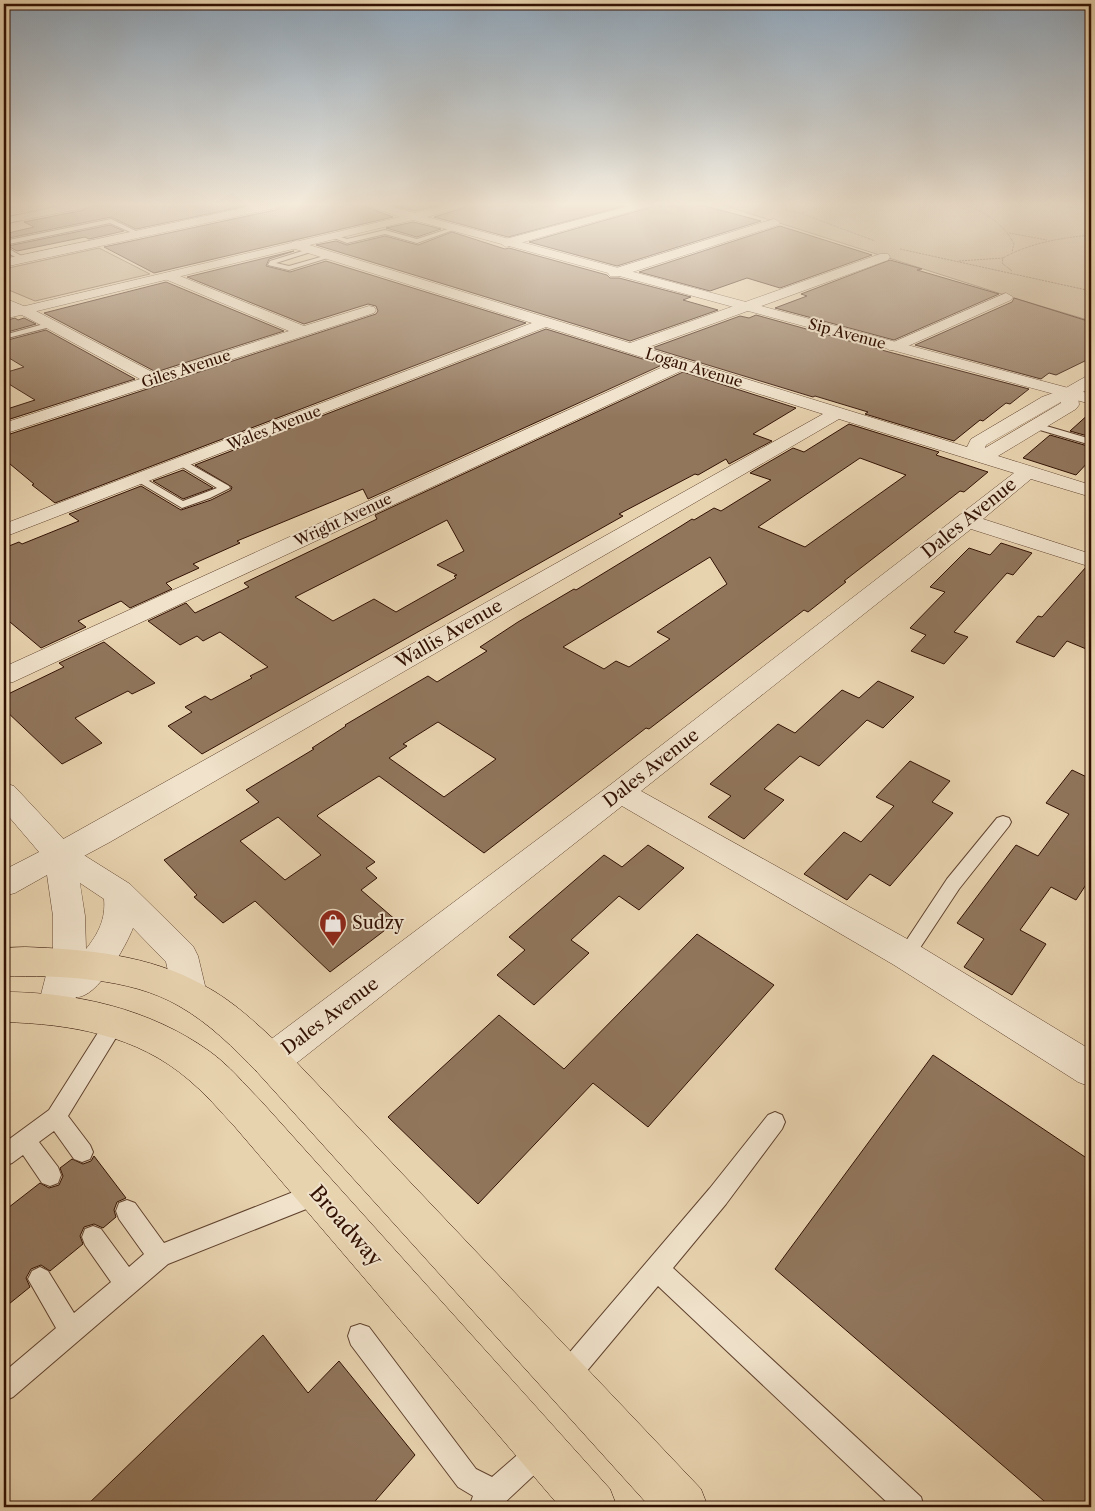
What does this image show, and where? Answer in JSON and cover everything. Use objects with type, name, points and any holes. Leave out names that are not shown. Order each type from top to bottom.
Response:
[{"type":"highway","points":[[4,962],[36,961],[79,965],[116,971],[154,981],[190,994],[238,1030],[271,1062],[683,1507]]},
{"type":"highway","name":"Broadway","points":[[4,1007],[55,1010],[115,1023],[160,1042],[197,1064],[248,1114],[592,1507]]},
{"type":"street","points":[[4,315],[170,276],[302,331]]},
{"type":"street","name":"Logan Avenue","points":[[393,276],[1091,491]]},
{"type":"street","name":"Sip Avenue","points":[[628,276],[1091,399]]},
{"type":"street","points":[[630,349],[744,307],[821,276]]},
{"type":"street","points":[[894,347],[1006,297]]},
{"type":"street","points":[[4,302],[51,324],[154,380]]},
{"type":"street","name":"Giles Avenue","points":[[4,429],[369,310]]},
{"type":"street","name":"Wales Avenue","points":[[4,532],[544,323]]},
{"type":"street","name":"Wright Avenue","points":[[4,676],[682,364]]},
{"type":"street","points":[[1070,393],[1070,406],[992,452],[975,455],[977,443],[1048,401],[1070,393],[1091,380]]},
{"type":"street","name":"Wallis Avenue","points":[[4,884],[116,824],[838,412]]},
{"type":"street","name":"Dales Avenue","points":[[271,1062],[968,521],[1028,472]]},
{"type":"street","points":[[968,521],[1091,561]]},
{"type":"street","points":[[620,792],[906,955],[1091,1070]]},
{"type":"street","points":[[4,793],[60,854],[119,893],[181,956],[190,994]]},
{"type":"street","points":[[60,854],[69,916],[70,948],[79,965]]},
{"type":"street","points":[[55,1010],[79,965],[110,942],[119,922],[121,904],[119,893]]},
{"type":"lane","points":[[4,337],[51,324]]},
{"type":"lane","points":[[1036,426],[1091,442]]},
{"type":"lane","points":[[140,480],[182,505],[225,488],[183,463]]},
{"type":"lane","points":[[906,955],[953,884],[1003,822]]},
{"type":"lane","points":[[4,1156],[56,1117],[115,1023]]},
{"type":"lane","points":[[56,1117],[82,1152]]},
{"type":"lane","points":[[564,1378],[718,1196],[776,1122]]},
{"type":"lane","points":[[25,1140],[50,1175]]},
{"type":"lane","points":[[4,1388],[160,1256],[318,1194]]},
{"type":"lane","points":[[127,1211],[160,1256]]},
{"type":"lane","points":[[93,1237],[127,1285]]},
{"type":"lane","points":[[656,1268],[911,1507]]},
{"type":"lane","points":[[40,1279],[72,1331]]},
{"type":"lane","points":[[360,1336],[467,1478],[488,1500],[542,1450]]},
{"type":"path","points":[[1023,276],[1091,292]]},
{"type":"shaded area","points":[[4,276],[144,276],[35,301],[4,288]]},
{"type":"shaded area","points":[[944,276],[1091,276],[1091,321]]},
{"type":"building","points":[[373,276],[526,323],[55,503],[4,459],[4,436],[376,314],[378,311],[376,306],[368,304],[304,324],[187,277]]},
{"type":"building","points":[[416,276],[608,276],[610,278],[619,278],[691,297],[683,300],[718,310],[630,341]]},
{"type":"building","points":[[652,276],[815,276],[780,288],[747,278],[710,291]]},
{"type":"building","points":[[849,276],[936,276],[999,294],[894,340],[775,308],[807,296],[801,294]]},
{"type":"building","points":[[166,282],[284,331],[156,372],[44,313]]},
{"type":"building","points":[[1014,298],[1091,322],[1091,358],[1056,375],[1049,373],[1041,379],[915,345],[1012,302]]},
{"type":"building","points":[[756,315],[1029,389],[1010,404],[1006,403],[983,421],[980,420],[954,441],[865,414],[868,412],[652,348],[740,316],[749,318]]},
{"type":"building","points":[[15,318],[18,320],[24,318],[36,324],[4,333],[4,321]]},
{"type":"building","points":[[546,329],[662,365],[368,499],[363,489],[237,541],[240,543],[193,564],[199,568],[166,583],[172,589],[130,608],[121,601],[78,621],[86,627],[41,648],[4,617],[4,548],[19,542],[22,544],[79,521],[69,514],[141,486],[181,510],[211,500],[231,490],[232,487],[195,465]]},
{"type":"building","points":[[46,330],[135,379],[4,421],[4,410],[35,400],[4,381],[4,373],[24,367],[4,355],[4,341]]},
{"type":"building","points":[[683,372],[796,408],[753,434],[772,441],[729,464],[726,459],[619,514],[623,516],[202,754],[168,726],[192,712],[185,707],[205,696],[211,700],[252,678],[250,676],[268,667],[220,632],[203,641],[197,636],[180,645],[148,621],[186,603],[195,613],[249,587],[244,583],[377,519],[375,515]],"holes":[[[447,520],[464,551],[437,565],[457,575],[454,576],[456,578],[396,612],[374,599],[333,621],[295,597]]]},
{"type":"building","points":[[1091,412],[1091,437],[1070,431]]},
{"type":"building","points":[[849,424],[939,452],[936,455],[988,472],[964,492],[960,491],[844,581],[846,582],[808,612],[804,610],[649,729],[646,728],[484,853],[379,776],[319,814],[317,816],[375,862],[366,868],[377,878],[361,890],[397,921],[330,972],[255,901],[223,923],[194,897],[197,895],[164,860],[259,802],[246,790],[314,749],[312,748],[345,725],[428,676],[437,682],[487,651],[480,647],[518,622],[574,589],[576,590],[692,519],[694,520],[714,508],[721,511],[771,480],[750,473],[793,448],[804,452]],"holes":[[[860,458],[906,475],[805,547],[758,527]],[[710,557],[727,584],[657,632],[670,639],[629,667],[616,661],[604,669],[563,647]],[[438,722],[496,759],[444,797],[389,758],[407,746],[403,744]],[[278,817],[321,855],[285,880],[240,841]]]},
{"type":"building","points":[[1050,435],[1091,447],[1091,459],[1076,475],[1023,458]]},
{"type":"building","points":[[183,470],[213,488],[183,499],[153,481]]},
{"type":"building","points":[[1001,543],[1032,553],[1013,575],[1007,573],[954,632],[968,637],[944,664],[911,651],[926,635],[910,628],[945,592],[930,587],[969,548],[990,555]]},
{"type":"building","points":[[1086,567],[1091,569],[1091,651],[1067,641],[1054,657],[1016,642],[1038,616],[1042,617]]},
{"type":"building","points":[[104,642],[155,683],[132,694],[128,691],[75,718],[102,743],[62,764],[4,709],[4,696],[64,667],[59,663]]},
{"type":"building","points":[[878,681],[914,697],[883,728],[867,720],[819,766],[800,756],[764,789],[784,800],[744,839],[708,817],[731,796],[710,784],[778,724],[795,733],[842,690],[859,698]]},
{"type":"building","points":[[910,761],[950,781],[932,802],[953,813],[890,886],[870,874],[847,900],[804,874],[844,832],[861,842],[894,806],[876,797]]},
{"type":"building","points":[[1072,770],[1091,779],[1091,877],[1076,900],[1051,887],[1020,930],[1046,944],[1012,995],[964,967],[984,939],[957,923],[1016,845],[1038,856],[1069,814],[1046,803]]},
{"type":"building","points":[[648,845],[684,868],[639,910],[619,896],[571,940],[589,953],[534,1005],[497,975],[525,950],[509,937],[604,855],[622,867]]},
{"type":"building","points":[[697,934],[774,985],[648,1127],[593,1083],[478,1204],[388,1117],[499,1015],[564,1069]]},
{"type":"building","points":[[933,1055],[1091,1161],[1091,1507],[1051,1507],[775,1269]]},
{"type":"building","points":[[94,1156],[126,1198],[117,1202],[114,1210],[116,1217],[103,1228],[94,1224],[84,1227],[80,1236],[83,1244],[50,1271],[41,1265],[31,1269],[26,1278],[30,1287],[4,1308],[4,1211],[40,1183],[49,1188],[59,1185],[63,1176],[60,1168],[72,1159],[83,1164],[91,1161]]},
{"type":"building","points":[[263,1335],[308,1393],[339,1361],[415,1455],[370,1507],[85,1507]]},
{"type":"place","name":"Sudzy","points":[[333,947]]}]
